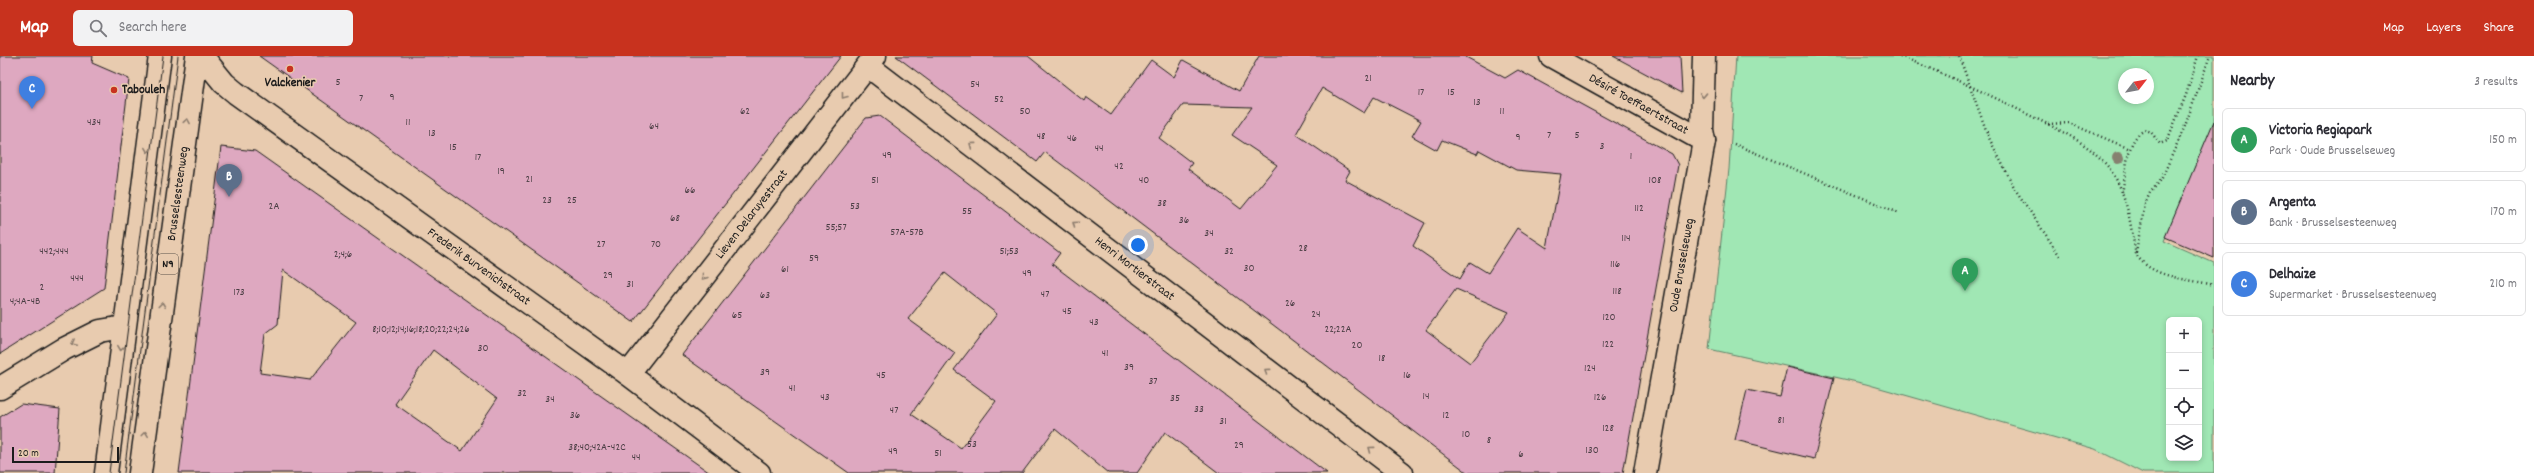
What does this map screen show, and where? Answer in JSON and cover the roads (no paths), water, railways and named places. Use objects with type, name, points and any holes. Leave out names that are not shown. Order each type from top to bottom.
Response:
[{"type":"street","points":[[106,473],[160,56]]},
{"type":"street","name":"Brusselsesteenweg","points":[[140,473],[197,56]]},
{"type":"street","name":"Frederik Burvenichstraat","points":[[202,56],[224,83],[236,93],[628,374],[759,473]]},
{"type":"street","name":"Désiré Toeffaertstraat","points":[[1551,56],[1703,136]]},
{"type":"street","name":"Oude Brusselseweg","points":[[1645,473],[1703,136],[1704,56]]},
{"type":"street","name":"Lieven Delaruyestraat","points":[[628,374],[871,61]]},
{"type":"street","name":"Henri Mortierstraat","points":[[871,61],[1402,473]]},
{"type":"street","points":[[0,388],[64,349],[92,334],[124,327]]},
{"type":"tram line","points":[[109,473],[163,56]]},
{"type":"tram line","points":[[124,473],[178,56]]},
{"type":"place","name":"Valckenier","points":[[290,69]]},
{"type":"place","name":"Tabouleh","points":[[114,90]]},
{"type":"place","name":"Delhaize","points":[[32,109]]},
{"type":"place","name":"Argenta","points":[[229,197]]},
{"type":"place","name":"Victoria Regiapark","points":[[1965,291]]}]
